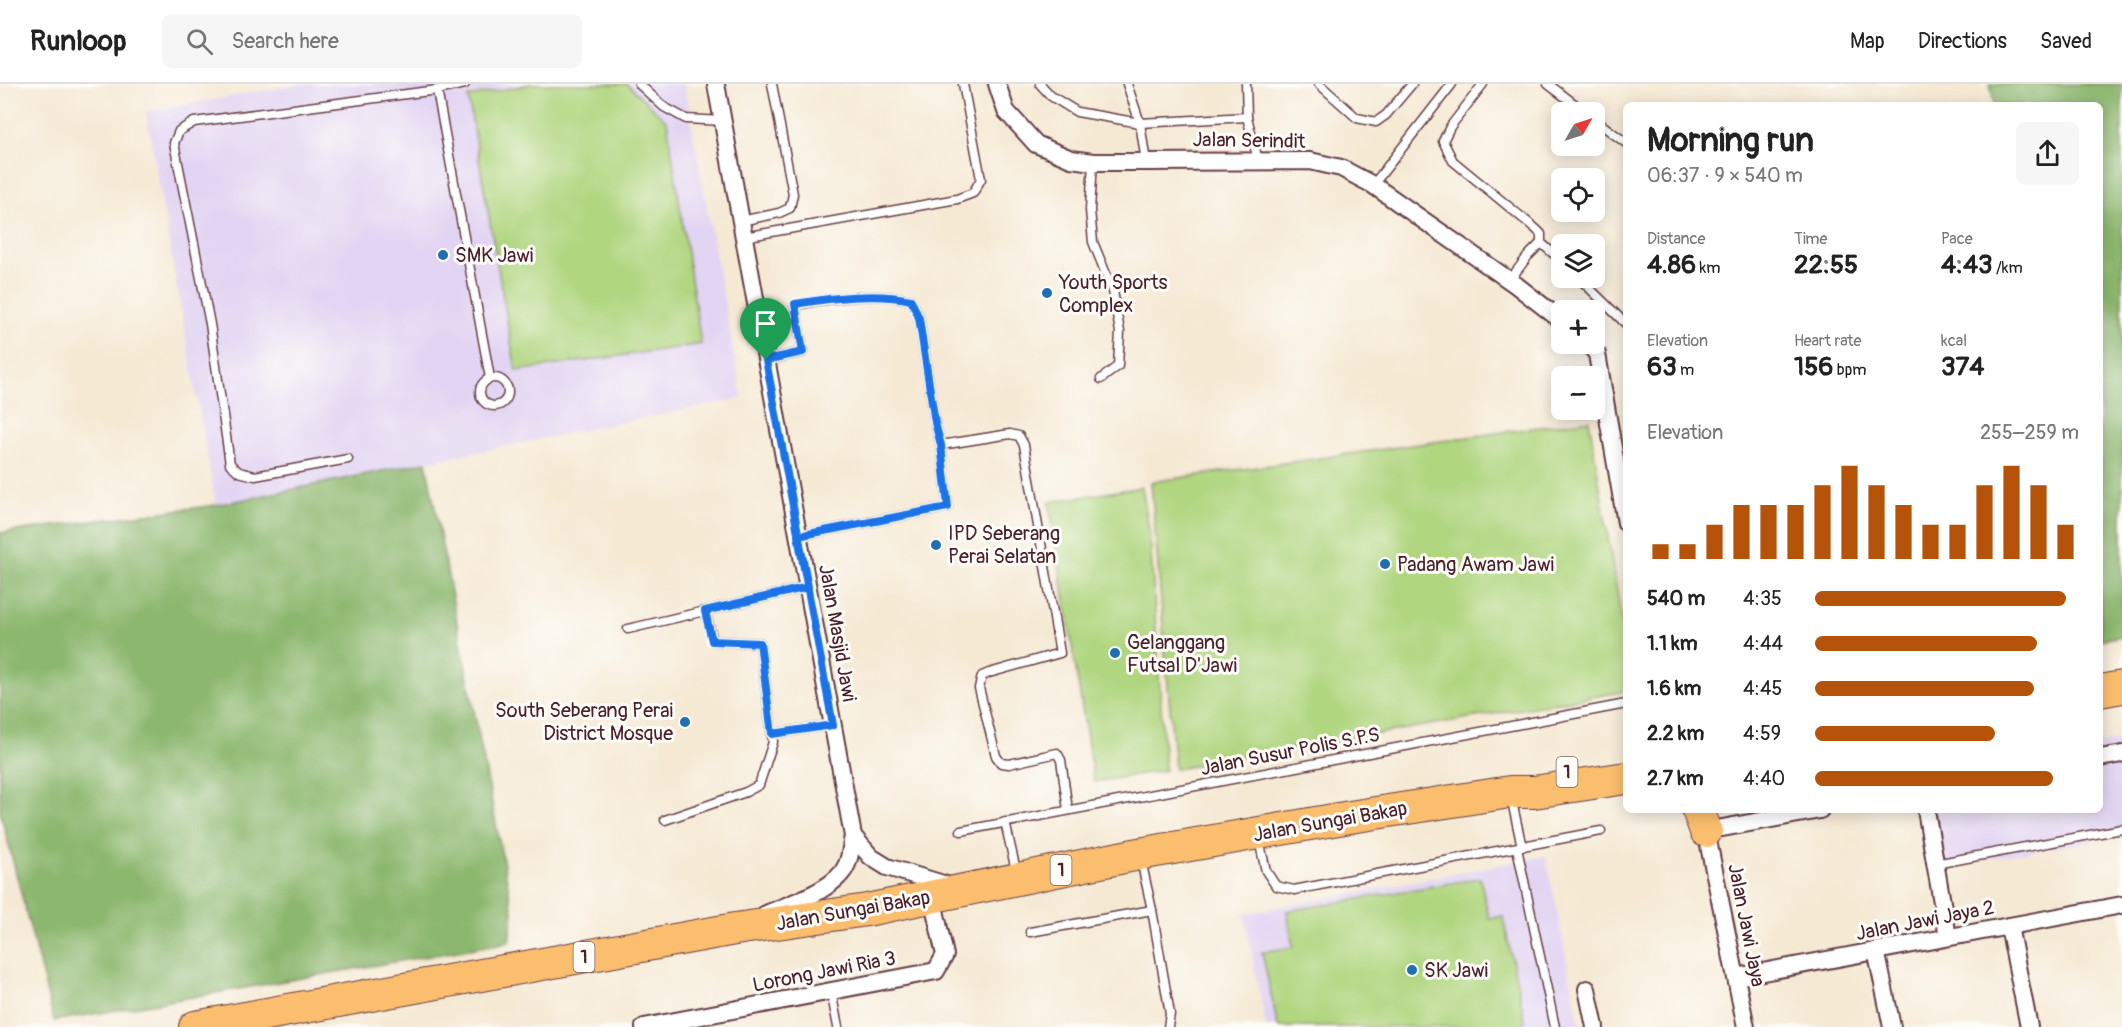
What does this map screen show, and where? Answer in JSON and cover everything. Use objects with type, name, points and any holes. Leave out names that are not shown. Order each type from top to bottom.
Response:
[{"type":"highway","points":[[2103,669],[2122,666]]},
{"type":"highway","points":[[2103,690],[2122,687]]},
{"type":"highway","name":"Jalan Sungai Bakap","points":[[1510,792],[1530,781],[1623,759]]},
{"type":"highway","name":"Jalan Sungai Bakap","points":[[195,1027],[735,929],[867,910],[1139,854],[1257,833],[1510,792],[1534,792],[1576,787],[1623,779]]},
{"type":"highway","points":[[1576,787],[1600,791],[1623,789]]},
{"type":"street","name":"Jalan Masjid Jawi","points":[[716,84],[853,836],[847,864],[839,877],[824,889],[735,929]]},
{"type":"street","name":"Jalan Serindit","points":[[996,84],[1006,111],[1036,144],[1071,159],[1093,162],[1310,161],[1341,168],[1373,185],[1551,313]]},
{"type":"street","points":[[1597,354],[1623,506]]},
{"type":"street","points":[[2103,757],[2122,754]]},
{"type":"street","points":[[1705,817],[1771,813]]},
{"type":"street","points":[[1926,813],[1948,937]]},
{"type":"street","name":"Jalan Jawi Jaya","points":[[1705,817],[1746,1027]]},
{"type":"street","points":[[853,836],[871,856],[887,867],[964,890]]},
{"type":"street","name":"Lorong Jawi Ria 3","points":[[644,1027],[936,971],[945,955],[932,897]]},
{"type":"street","name":"Jalan Jawi Jaya 2","points":[[1736,976],[2122,905]]},
{"type":"street","points":[[2009,926],[2029,1027]]},
{"type":"street","points":[[1876,950],[1892,1027]]},
{"type":"street","points":[[1587,989],[1595,1027]]},
{"type":"lane","points":[[348,459],[255,476],[239,472],[230,464],[210,324],[174,142],[179,131],[194,122],[437,90],[465,84]]},
{"type":"lane","points":[[639,84],[664,107],[686,119],[723,121]]},
{"type":"lane","points":[[743,229],[790,208],[793,194],[772,84]]},
{"type":"lane","points":[[743,229],[957,199],[973,193],[981,179],[963,84]]},
{"type":"lane","points":[[1040,84],[1051,96],[1077,112],[1140,123],[1247,117]]},
{"type":"lane","points":[[1127,84],[1140,123],[1146,162]]},
{"type":"lane","points":[[1246,84],[1247,117],[1258,160]]},
{"type":"lane","points":[[1319,84],[1357,118],[1376,122],[1386,115],[1412,84]]},
{"type":"lane","points":[[1373,185],[1452,84]]},
{"type":"lane","points":[[1483,84],[1450,127],[1443,141],[1453,161],[1541,234],[1541,243],[1509,281]]},
{"type":"lane","points":[[1548,84],[1572,102]]},
{"type":"lane","points":[[437,90],[490,378]]},
{"type":"lane","points":[[1605,127],[1623,140]]},
{"type":"lane","points":[[1093,162],[1090,210],[1093,242],[1113,291],[1120,332],[1118,366],[1101,379]]},
{"type":"lane","points":[[1541,243],[1551,252]]},
{"type":"lane","points":[[1589,288],[1623,321]]},
{"type":"lane","points":[[766,360],[803,352],[795,304],[826,299],[896,296],[911,300],[919,318],[935,423],[941,445],[948,507],[798,536]]},
{"type":"lane","points":[[941,445],[1010,434],[1019,436],[1024,446],[1060,654],[989,673],[982,676],[979,688],[996,756],[1001,763],[1009,764],[1057,753],[1068,810]]},
{"type":"lane","points":[[628,629],[808,587]]},
{"type":"lane","points":[[665,820],[746,792],[759,785],[773,742],[760,643],[712,641],[705,611]]},
{"type":"lane","name":"Jalan Susur Polis S.P.S","points":[[961,831],[1623,705]]},
{"type":"lane","points":[[772,734],[833,725]]},
{"type":"lane","points":[[1510,792],[1555,1027]]},
{"type":"lane","points":[[1005,822],[1018,879]]},
{"type":"lane","points":[[1935,864],[2122,829]]},
{"type":"lane","points":[[1257,833],[1266,871],[1276,886],[1294,890],[1601,831]]},
{"type":"lane","points":[[1139,854],[1152,910],[1170,1014],[1168,1027]]},
{"type":"lane","points":[[1029,932],[1152,910]]},
{"type":"lane","points":[[831,991],[838,1027]]},
{"type":"shaded area","name":"SMK Jawi","points":[[301,84],[684,84],[742,398],[216,505],[146,112]]},
{"type":"shaded area","points":[[2122,740],[2122,835],[1927,870],[1918,813],[2103,813],[2103,743]]},
{"type":"shaded area","name":"SK Jawi","points":[[1546,856],[1580,1027],[1266,1027],[1244,914]]},
{"type":"green space","points":[[531,84],[627,84],[667,121],[701,344],[516,371],[468,97]]},
{"type":"green space","points":[[1990,84],[2122,84],[2122,636],[2103,639],[2103,102],[1993,102]]},
{"type":"green space","name":"Padang Awam Jawi","points":[[1589,420],[1623,628],[1623,692],[1175,769],[1151,482]]},
{"type":"green space","points":[[426,462],[513,912],[509,942],[54,1021],[0,811],[0,533],[216,505]]},
{"type":"green space","name":"Gelanggang Futsal D'Jawi","points":[[1142,487],[1150,536],[1165,770],[1094,782],[1049,502]]},
{"type":"green space","name":"SK Jawi","points":[[1480,878],[1489,918],[1503,917],[1525,1021],[1518,1027],[1278,1027],[1262,952],[1293,947],[1287,911]]},
{"type":"place","name":"SMK Jawi","points":[[443,255]]},
{"type":"place","name":"Youth Sports Complex","points":[[1047,293]]},
{"type":"place","name":"IPD Seberang Perai Selatan","points":[[936,545]]},
{"type":"place","name":"Padang Awam Jawi","points":[[1385,564]]},
{"type":"place","name":"Gelanggang Futsal D'Jawi","points":[[1115,653]]},
{"type":"place","name":"South Seberang Perai District Mosque","points":[[685,722]]},
{"type":"place","name":"SK Jawi","points":[[1412,970]]},
{"type":"route","points":[[766,360],[798,536],[808,587],[705,611],[712,641],[760,643],[772,734],[833,725],[820,656],[798,536],[948,507],[941,445],[935,423],[919,318],[911,300],[896,296],[826,299],[795,304],[803,352],[766,360]]}]
